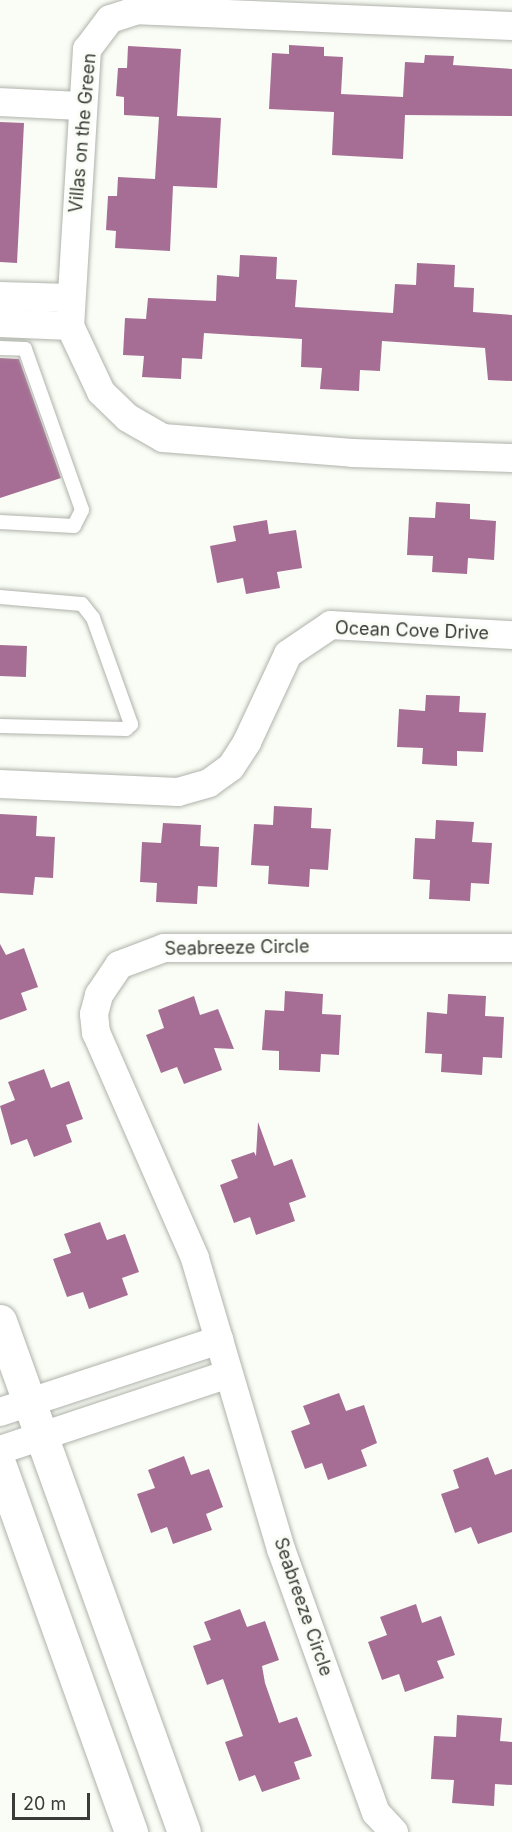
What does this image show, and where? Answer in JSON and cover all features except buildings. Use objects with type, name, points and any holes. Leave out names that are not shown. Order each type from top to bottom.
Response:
[{"type":"main road","points":[[0,1321],[15,1408],[43,1437],[184,1832]]},
{"type":"main road","points":[[0,1466],[131,1832]]},
{"type":"street","name":"Villas on the Green","points":[[512,26],[138,10],[110,20],[87,49],[70,326],[101,392],[128,418],[163,438],[352,453],[512,458]]},
{"type":"street","points":[[0,102],[82,106]]},
{"type":"street","points":[[0,296],[71,298]]},
{"type":"street","points":[[0,323],[70,326]]},
{"type":"street","name":"Ocean Cove Drive","points":[[0,784],[178,792],[209,783],[231,767],[247,742],[288,654],[331,625],[512,635]]},
{"type":"street","name":"Seabreeze Circle","points":[[394,1832],[376,1813],[300,1600],[195,1258],[96,1033],[94,1014],[104,985],[120,965],[164,948],[512,948]]},
{"type":"street","points":[[15,1408],[219,1340]]},
{"type":"street","points":[[148,1365],[161,1397]]},
{"type":"street","points":[[0,1450],[229,1374]]},
{"type":"lane","points":[[0,348],[25,349],[82,510],[74,526],[0,522]]},
{"type":"lane","points":[[0,597],[82,604],[93,618],[131,724],[126,729],[0,726]]}]
